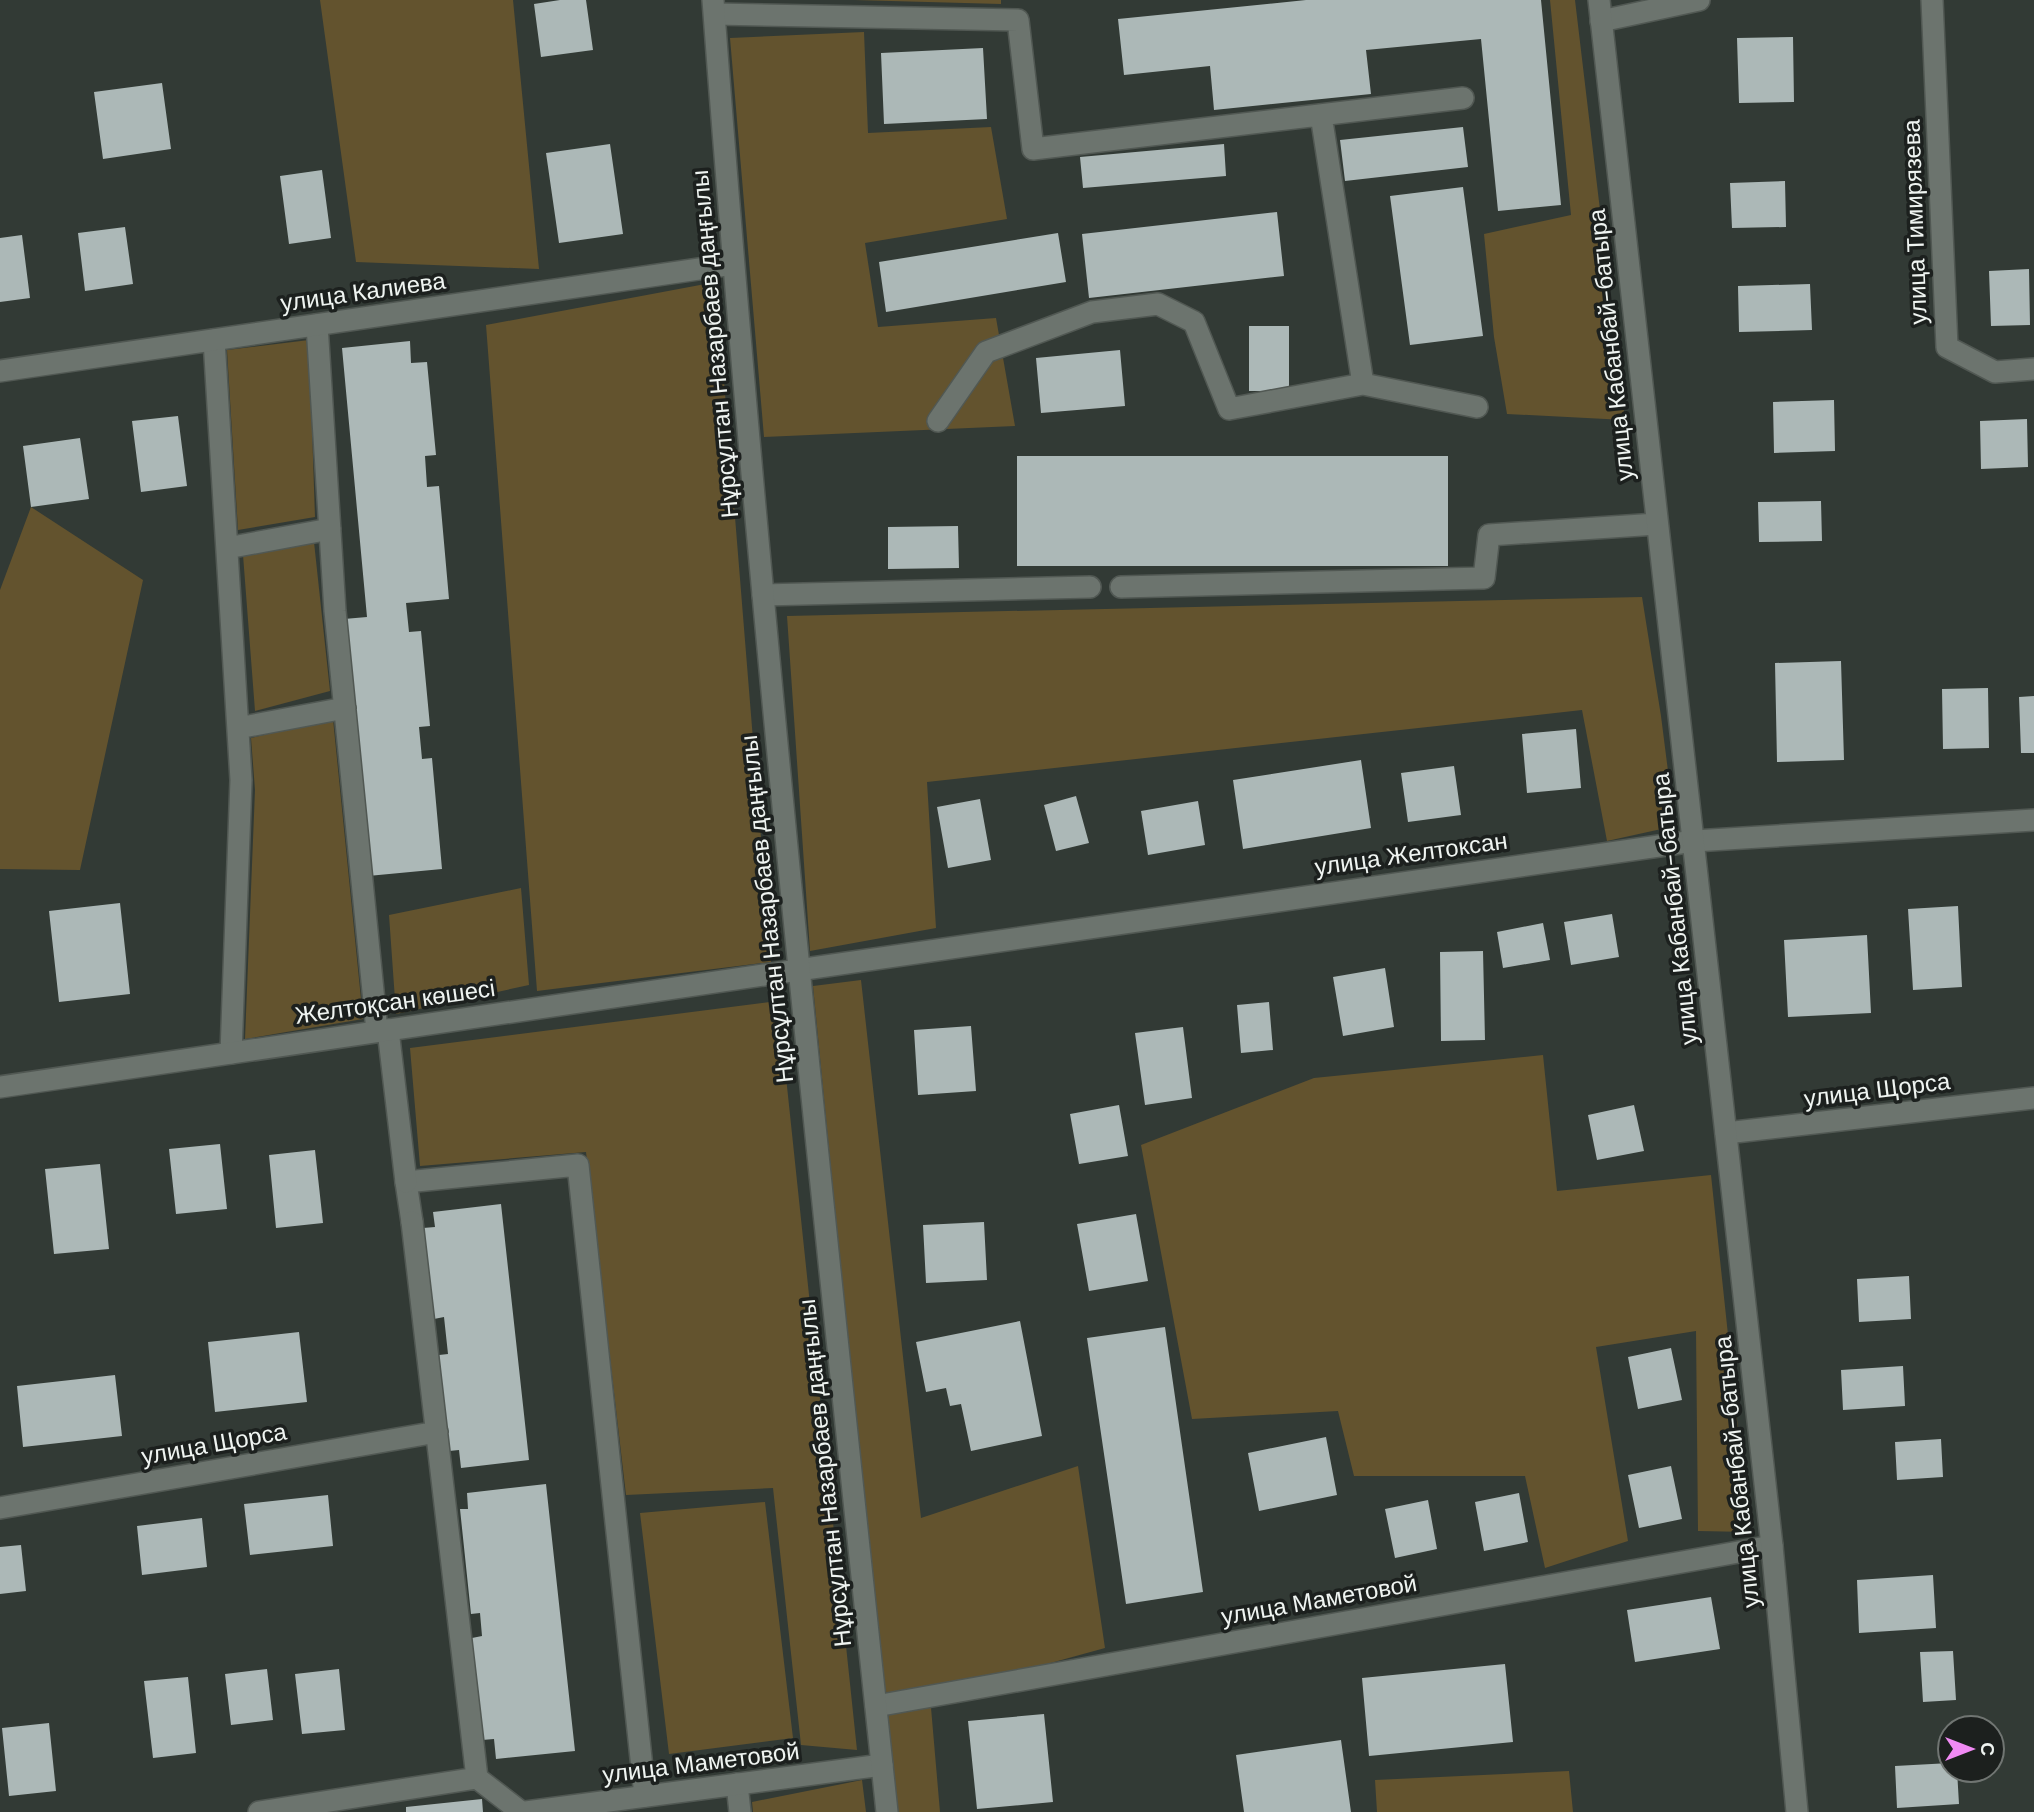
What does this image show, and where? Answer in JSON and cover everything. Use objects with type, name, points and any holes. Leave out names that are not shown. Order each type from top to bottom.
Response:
[{"type":"street","points":[[1600,11],[1699,0]]},
{"type":"street","name":"улица Тимирязева","points":[[1932,0],[1947,347],[1995,372],[2034,369]]},
{"type":"street","points":[[714,7],[1017,10],[1034,149],[1463,98]]},
{"type":"street","name":"Нұрсұлтан Назарбаев даңғылы","points":[[714,7],[733,264],[798,970],[887,1812]]},
{"type":"street","name":"улица Кабанбай-батыра","points":[[1600,11],[1772,1546],[1797,1812]]},
{"type":"street","points":[[1321,115],[1363,384]]},
{"type":"street","name":"улица Калиева","points":[[0,371],[733,264]]},
{"type":"street","points":[[938,421],[986,352],[1092,312],[1158,304],[1194,322],[1229,409],[1363,384],[1477,407]]},
{"type":"street","points":[[260,1812],[477,1778],[412,1223],[383,1031],[345,708],[335,611],[317,325]]},
{"type":"street","points":[[214,340],[242,780],[231,1053]]},
{"type":"street","points":[[1121,587],[1484,578],[1489,535],[1657,524]]},
{"type":"street","points":[[227,548],[330,529]]},
{"type":"street","points":[[763,596],[1090,587]]},
{"type":"street","points":[[238,728],[345,708]]},
{"type":"street","name":"улица Желтоксан","points":[[798,970],[1694,841],[2034,820]]},
{"type":"street","name":"Желтоқсан көшесі","points":[[0,1087],[798,970]]},
{"type":"street","name":"улица Щорса","points":[[1726,1133],[2034,1098]]},
{"type":"street","points":[[406,1182],[578,1165],[645,1796]]},
{"type":"street","name":"улица Щорса","points":[[0,1508],[437,1432]]},
{"type":"street","name":"улица Маметовой","points":[[876,1706],[1772,1546]]},
{"type":"street","name":"улица Маметовой","points":[[477,1778],[524,1812],[882,1765]]},
{"type":"street","points":[[737,1784],[740,1812]]},
{"type":"shaded area","points":[[320,0],[513,0],[539,269],[356,262]]},
{"type":"shaded area","points":[[854,0],[1001,0],[1001,4]]},
{"type":"shaded area","points":[[1550,0],[1575,0],[1625,420],[1507,414],[1494,337],[1484,234],[1571,215]]},
{"type":"shaded area","points":[[864,32],[868,133],[991,127],[1007,219],[865,243],[878,327],[996,318],[1015,426],[764,437],[730,38]]},
{"type":"shaded area","points":[[716,282],[771,962],[537,991],[486,325]]},
{"type":"shaded area","points":[[309,340],[315,517],[238,530],[227,350]]},
{"type":"shaded area","points":[[31,507],[143,580],[80,870],[0,869],[0,590]]},
{"type":"shaded area","points":[[314,542],[330,691],[255,711],[243,555]]},
{"type":"shaded area","points":[[1642,597],[1675,826],[1607,841],[1582,710],[927,782],[936,928],[810,951],[787,616]]},
{"type":"shaded area","points":[[333,719],[363,1019],[245,1039],[255,790],[251,738]]},
{"type":"shaded area","points":[[521,888],[529,985],[396,1014],[389,915]]},
{"type":"shaded area","points":[[861,980],[921,1518],[1078,1466],[1105,1648],[930,1696],[940,1812],[894,1812],[813,986]]},
{"type":"shaded area","points":[[778,1001],[857,1750],[801,1745],[773,1488],[626,1495],[586,1152],[420,1166],[410,1048]]},
{"type":"shaded area","points":[[1543,1055],[1557,1191],[1711,1175],[1749,1532],[1698,1531],[1696,1331],[1596,1347],[1628,1541],[1545,1568],[1525,1476],[1354,1476],[1338,1411],[1192,1419],[1141,1145],[1314,1078]]},
{"type":"shaded area","points":[[765,1502],[793,1738],[669,1754],[640,1513]]},
{"type":"shaded area","points":[[1569,1771],[1573,1812],[1377,1812],[1375,1780]]},
{"type":"shaded area","points":[[862,1780],[866,1812],[753,1812],[752,1802]]},
{"type":"building","points":[[586,0],[593,50],[541,57],[534,4]]},
{"type":"building","points":[[1306,0],[1541,0],[1561,205],[1498,211],[1481,39],[1366,50],[1371,94],[1214,110],[1210,66],[1124,75],[1118,19]]},
{"type":"building","points":[[1793,37],[1794,102],[1739,103],[1737,38]]},
{"type":"building","points":[[983,48],[987,119],[884,124],[881,53]]},
{"type":"building","points":[[162,83],[171,149],[103,159],[94,92]]},
{"type":"building","points":[[1463,127],[1468,167],[1345,181],[1340,140]]},
{"type":"building","points":[[610,144],[623,234],[559,243],[546,153]]},
{"type":"building","points":[[1224,144],[1226,176],[1083,188],[1080,157]]},
{"type":"building","points":[[322,170],[331,238],[289,244],[280,176]]},
{"type":"building","points":[[1785,181],[1786,227],[1732,228],[1730,183]]},
{"type":"building","points":[[1463,187],[1483,336],[1410,345],[1390,196]]},
{"type":"building","points":[[1277,212],[1284,276],[1089,298],[1082,234]]},
{"type":"building","points":[[125,227],[133,284],[85,291],[78,233]]},
{"type":"building","points":[[1058,233],[1066,282],[886,312],[879,262]]},
{"type":"building","points":[[22,235],[30,298],[0,302],[0,238]]},
{"type":"building","points":[[2029,269],[2030,325],[1991,326],[1989,271]]},
{"type":"building","points":[[1810,284],[1812,330],[1739,332],[1738,286]]},
{"type":"building","points":[[1249,326],[1289,326],[1289,391],[1249,391]]},
{"type":"building","points":[[410,341],[411,363],[427,362],[436,455],[425,456],[427,487],[439,486],[449,599],[406,603],[409,632],[421,631],[430,726],[419,727],[422,759],[432,758],[442,869],[368,876],[344,619],[367,617],[342,348]]},
{"type":"building","points":[[1120,350],[1125,406],[1041,413],[1036,358]]},
{"type":"building","points":[[1834,400],[1835,451],[1774,453],[1773,402]]},
{"type":"building","points":[[178,416],[187,486],[141,492],[132,421]]},
{"type":"building","points":[[2027,419],[2028,467],[1981,469],[1980,421]]},
{"type":"building","points":[[80,438],[89,499],[31,507],[23,446]]},
{"type":"building","points":[[1017,456],[1448,456],[1448,566],[1017,566]]},
{"type":"building","points":[[1821,501],[1822,541],[1759,542],[1758,502]]},
{"type":"building","points":[[958,526],[959,568],[888,569],[888,527]]},
{"type":"building","points":[[1841,661],[1844,760],[1777,762],[1775,663]]},
{"type":"building","points":[[1988,688],[1989,748],[1943,749],[1942,689]]},
{"type":"building","points":[[2034,696],[2034,753],[2021,753],[2019,697]]},
{"type":"building","points":[[1576,729],[1581,788],[1527,793],[1522,734]]},
{"type":"building","points":[[1361,760],[1371,828],[1243,849],[1233,780]]},
{"type":"building","points":[[1454,766],[1461,815],[1408,822],[1401,773]]},
{"type":"building","points":[[1076,796],[1089,843],[1056,851],[1044,805]]},
{"type":"building","points":[[980,799],[991,860],[948,868],[937,807]]},
{"type":"building","points":[[1198,801],[1205,845],[1148,855],[1141,811]]},
{"type":"building","points":[[120,903],[130,994],[59,1002],[49,911]]},
{"type":"building","points":[[1958,906],[1962,987],[1913,990],[1908,909]]},
{"type":"building","points":[[1612,914],[1619,957],[1571,965],[1564,922]]},
{"type":"building","points":[[1543,923],[1550,960],[1503,968],[1497,932]]},
{"type":"building","points":[[1867,935],[1871,1013],[1788,1017],[1784,940]]},
{"type":"building","points":[[1483,951],[1485,1040],[1441,1041],[1440,952]]},
{"type":"building","points":[[1385,968],[1394,1027],[1343,1036],[1333,977]]},
{"type":"building","points":[[1269,1002],[1273,1050],[1241,1053],[1237,1005]]},
{"type":"building","points":[[971,1026],[976,1091],[918,1095],[914,1030]]},
{"type":"building","points":[[1183,1027],[1192,1098],[1145,1105],[1135,1033]]},
{"type":"building","points":[[1119,1105],[1128,1156],[1079,1164],[1070,1114]]},
{"type":"building","points":[[1634,1105],[1644,1151],[1597,1160],[1588,1115]]},
{"type":"building","points":[[220,1144],[227,1209],[176,1214],[169,1149]]},
{"type":"building","points":[[315,1150],[323,1223],[276,1228],[269,1155]]},
{"type":"building","points":[[100,1164],[109,1249],[54,1254],[45,1169]]},
{"type":"building","points":[[501,1204],[529,1460],[461,1468],[459,1450],[449,1451],[439,1355],[448,1354],[444,1317],[434,1319],[423,1228],[435,1227],[433,1212]]},
{"type":"building","points":[[1136,1214],[1148,1281],[1089,1291],[1077,1224]]},
{"type":"building","points":[[984,1222],[987,1280],[926,1283],[923,1225]]},
{"type":"building","points":[[1909,1276],[1911,1319],[1859,1322],[1857,1279]]},
{"type":"building","points":[[1020,1321],[1042,1436],[971,1451],[961,1404],[950,1406],[946,1388],[926,1392],[916,1342]]},
{"type":"building","points":[[1165,1327],[1203,1592],[1126,1604],[1087,1338]]},
{"type":"building","points":[[299,1332],[307,1402],[215,1412],[208,1342]]},
{"type":"building","points":[[1671,1348],[1682,1400],[1638,1409],[1628,1357]]},
{"type":"building","points":[[1903,1366],[1905,1406],[1843,1410],[1841,1370]]},
{"type":"building","points":[[115,1375],[122,1436],[23,1447],[17,1386]]},
{"type":"building","points":[[1326,1437],[1337,1495],[1259,1511],[1248,1453]]},
{"type":"building","points":[[1941,1439],[1943,1477],[1897,1480],[1895,1442]]},
{"type":"building","points":[[1671,1466],[1682,1519],[1639,1528],[1628,1475]]},
{"type":"building","points":[[546,1484],[575,1751],[496,1759],[494,1739],[482,1740],[472,1638],[482,1636],[480,1613],[471,1614],[460,1509],[468,1509],[467,1493]]},
{"type":"building","points":[[1519,1493],[1528,1542],[1484,1551],[1475,1502]]},
{"type":"building","points":[[328,1495],[333,1546],[250,1555],[244,1504]]},
{"type":"building","points":[[1428,1500],[1437,1549],[1395,1558],[1385,1509]]},
{"type":"building","points":[[202,1518],[207,1567],[142,1575],[137,1526]]},
{"type":"building","points":[[21,1545],[26,1591],[0,1594],[0,1547]]},
{"type":"building","points":[[1933,1575],[1936,1628],[1859,1633],[1857,1580]]},
{"type":"building","points":[[1711,1597],[1720,1649],[1635,1662],[1627,1610]]},
{"type":"building","points":[[1953,1651],[1956,1700],[1923,1702],[1920,1652]]},
{"type":"building","points":[[1505,1664],[1513,1742],[1369,1756],[1362,1678]]},
{"type":"building","points":[[267,1669],[273,1720],[231,1725],[225,1674]]},
{"type":"building","points":[[339,1669],[345,1730],[302,1734],[295,1674]]},
{"type":"building","points":[[188,1677],[196,1753],[153,1758],[144,1681]]},
{"type":"building","points":[[1044,1714],[1053,1802],[977,1809],[968,1721]]},
{"type":"building","points":[[49,1723],[56,1791],[9,1796],[2,1728]]},
{"type":"building","points":[[1341,1740],[1351,1812],[1244,1812],[1236,1755]]},
{"type":"building","points":[[1936,1764],[1936,1784],[1958,1784],[1959,1804],[1897,1808],[1895,1766]]},
{"type":"building","points":[[482,1799],[483,1812],[406,1812],[406,1807]]}]
